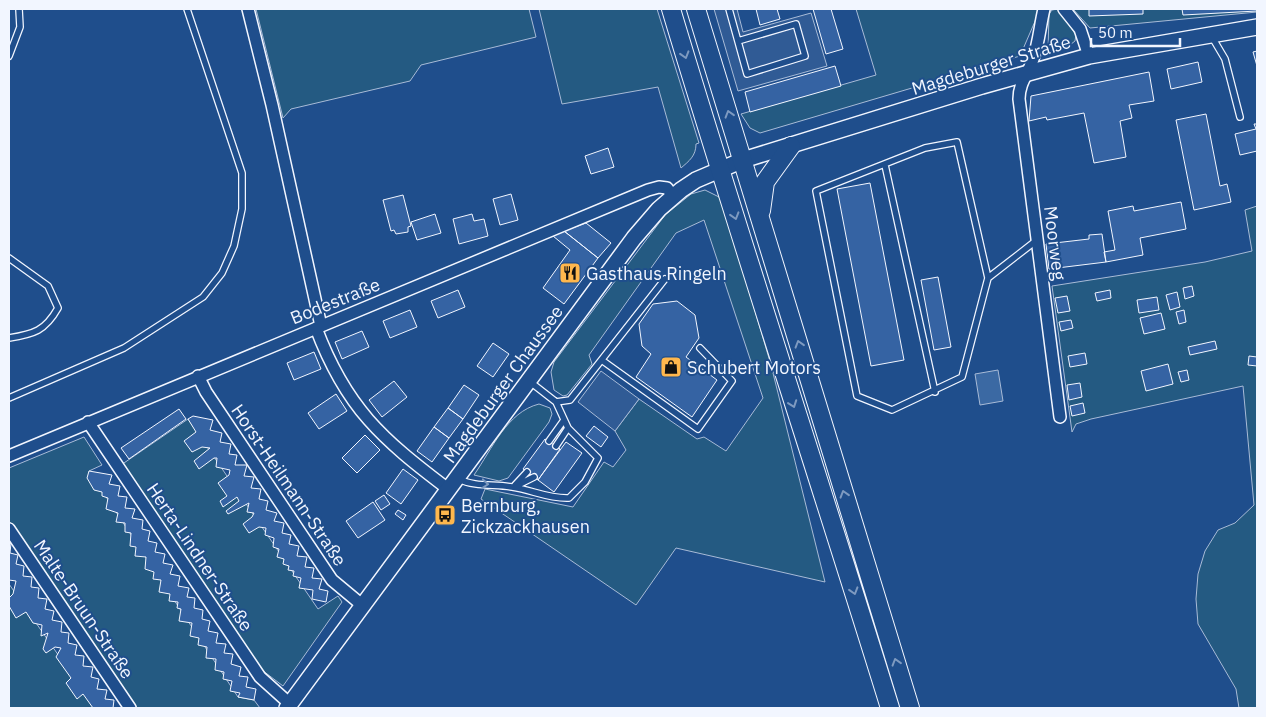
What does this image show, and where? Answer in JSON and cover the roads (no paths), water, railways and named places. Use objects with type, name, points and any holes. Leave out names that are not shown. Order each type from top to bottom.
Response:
[{"type":"main road","points":[[671,9],[890,708]]},
{"type":"main road","points":[[696,9],[910,708]]},
{"type":"main road","name":"Magdeburger Straße","points":[[884,118],[1089,56],[1257,27]]},
{"type":"main road","name":"Magdeburger Chaussee","points":[[289,706],[634,238],[673,196],[696,180],[743,160],[884,118]]},
{"type":"main road","points":[[761,219],[765,182],[791,146]]},
{"type":"street","points":[[248,9],[272,105],[318,327],[333,368],[368,422],[395,449],[452,484]]},
{"type":"street","name":"Moorweg","points":[[1044,9],[1033,60],[1019,90],[1019,99],[1060,417]]},
{"type":"street","points":[[1064,9],[1080,30],[1089,56]]},
{"type":"street","name":"Bodestraße","points":[[9,456],[648,190],[659,187],[667,188],[673,196]]},
{"type":"street","name":"Horst-Heilmann-Straße","points":[[198,376],[206,392],[332,580],[362,605]]},
{"type":"street","name":"Herta-Lindner-Straße","points":[[88,422],[260,677],[289,706]]},
{"type":"street","name":"Malte-Bruun-Straße","points":[[9,528],[130,708]]},
{"type":"lane","points":[[9,56],[20,27],[19,9]]},
{"type":"lane","points":[[9,398],[124,348],[203,297],[222,273],[234,246],[242,209],[242,173],[187,9]]},
{"type":"lane","points":[[729,9],[747,74],[805,56],[796,24],[738,41]]},
{"type":"lane","points":[[1212,35],[1225,58],[1240,117]]},
{"type":"lane","points":[[957,142],[988,278],[962,377],[934,392],[892,410],[856,396],[816,191],[885,165],[925,148],[957,142]]},
{"type":"lane","points":[[885,165],[934,392]]},
{"type":"lane","points":[[988,278],[1036,240]]},
{"type":"lane","points":[[9,258],[48,286],[58,308],[50,323],[38,332],[9,338]]},
{"type":"lane","points":[[556,402],[570,400],[603,361],[665,280]]},
{"type":"lane","points":[[603,361],[698,429],[732,380],[700,348]]},
{"type":"lane","points":[[452,484],[467,483],[514,487],[555,498],[569,498],[585,482],[598,458],[568,428],[556,402],[528,380]]},
{"type":"lane","points":[[549,441],[564,420]]},
{"type":"lane","points":[[556,446],[568,428]]},
{"type":"lane","points":[[514,487],[527,472]]},
{"type":"lane","points":[[514,487],[534,477]]},
{"type":"place","name":"Gasthaus Ringeln","points":[[570,273]]},
{"type":"place","name":"Schubert Motors","points":[[671,367]]},
{"type":"place","name":"Bernburg, Zickzackhausen","points":[[445,515]]}]
